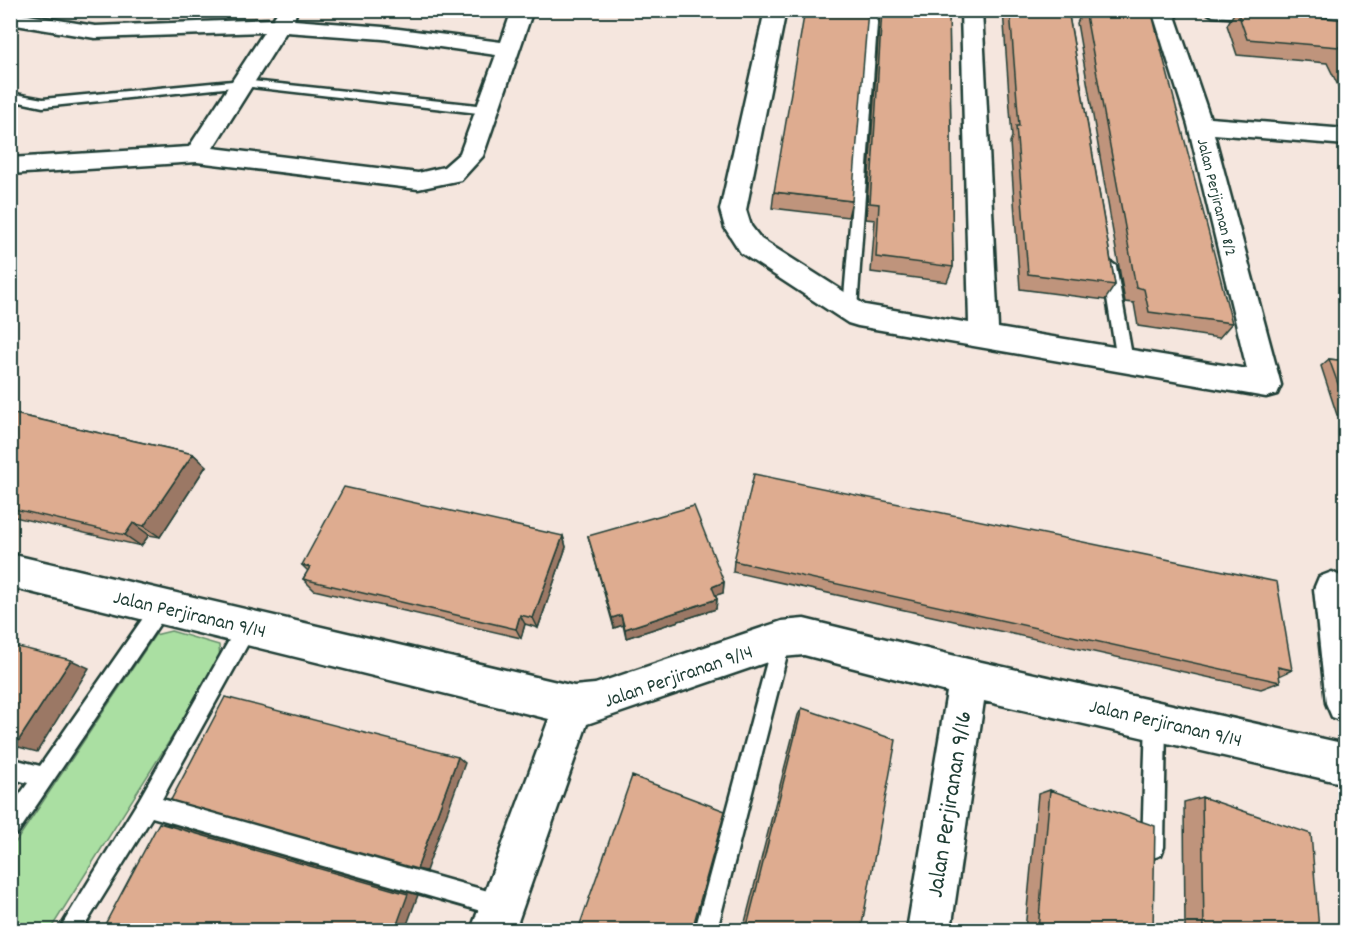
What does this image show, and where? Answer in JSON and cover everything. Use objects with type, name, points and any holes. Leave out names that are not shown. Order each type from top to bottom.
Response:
[{"type":"street","points":[[10,166],[197,153],[418,181],[452,174],[471,156],[523,10]]},
{"type":"street","points":[[776,10],[733,210],[738,228],[751,246],[858,315],[1125,361]]},
{"type":"street","points":[[971,10],[984,336]]},
{"type":"street","name":"Jalan Perjiranan 8/2","points":[[1125,361],[1266,385],[1200,124],[1162,10]]},
{"type":"street","points":[[1213,10],[1346,20]]},
{"type":"street","points":[[10,18],[95,32],[284,18],[509,50]]},
{"type":"street","points":[[197,153],[284,18]]},
{"type":"street","points":[[1200,124],[1346,137]]},
{"type":"street","name":"Jalan Perjiranan 9/14","points":[[10,570],[574,706],[595,704],[782,639],[804,637],[968,678],[1346,764]]},
{"type":"street","points":[[1332,589],[1346,703]]},
{"type":"street","name":"Jalan Perjiranan 9/16","points":[[929,930],[968,678]]},
{"type":"street","points":[[498,918],[574,706]]},
{"type":"lane","points":[[849,309],[873,10]]},
{"type":"lane","points":[[10,96],[43,103],[243,83],[487,110]]},
{"type":"lane","points":[[1108,256],[1125,361]]},
{"type":"lane","points":[[10,827],[46,778],[161,607]]},
{"type":"lane","points":[[70,930],[147,805],[247,627]]},
{"type":"lane","points":[[706,930],[782,639]]},
{"type":"lane","points":[[1153,872],[1156,719]]},
{"type":"lane","points":[[10,768],[46,778]]},
{"type":"lane","points":[[147,805],[498,918]]},
{"type":"green space","points":[[171,631],[219,645],[220,661],[50,930],[11,930],[11,849],[155,635]]},
{"type":"building","points":[[805,10],[868,10],[852,201],[774,192]]},
{"type":"building","points":[[882,10],[949,10],[953,267],[876,257],[879,204],[870,203]]},
{"type":"building","points":[[1010,10],[1068,10],[1115,285],[1028,274],[1016,126],[1019,126]]},
{"type":"building","points":[[1085,10],[1121,10],[1152,14],[1232,323],[1149,312],[1144,289],[1136,287]]},
{"type":"building","points":[[1237,10],[1346,20],[1346,60],[1339,47],[1247,39]]},
{"type":"building","points":[[1329,359],[1346,361],[1346,406]]},
{"type":"building","points":[[10,413],[193,454],[144,526],[133,523],[125,535],[10,508]]},
{"type":"building","points":[[754,474],[1277,582],[1292,670],[1278,667],[1280,682],[734,561]]},
{"type":"building","points":[[344,487],[563,536],[533,618],[520,615],[516,629],[303,579],[310,567],[302,565]]},
{"type":"building","points":[[694,506],[724,582],[712,587],[717,599],[625,629],[621,615],[612,618],[588,536]]},
{"type":"building","points":[[10,645],[71,660],[15,746],[10,744]]},
{"type":"building","points":[[225,697],[458,757],[417,869],[171,800]]},
{"type":"building","points":[[802,708],[896,740],[861,930],[746,930]]},
{"type":"building","points":[[632,776],[725,811],[692,930],[578,930]]},
{"type":"building","points":[[1050,790],[1155,826],[1153,930],[1038,930]]},
{"type":"building","points":[[1202,797],[1311,834],[1319,930],[1204,930]]},
{"type":"building","points":[[159,823],[408,894],[395,930],[102,930]]}]
